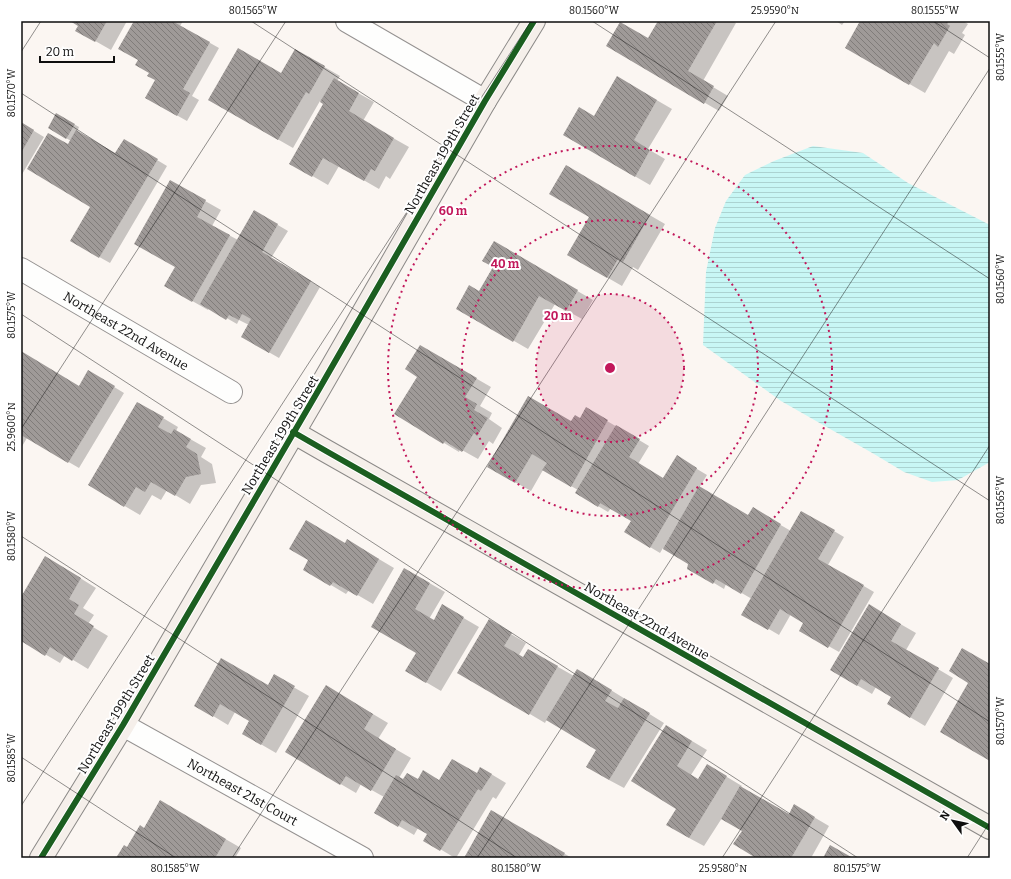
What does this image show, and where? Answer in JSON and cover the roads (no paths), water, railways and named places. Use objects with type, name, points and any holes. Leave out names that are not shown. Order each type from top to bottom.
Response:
[{"type":"street","points":[[347,21],[485,101]]},
{"type":"street","name":"Northeast 199th Street","points":[[41,858],[123,725],[485,101],[534,21]]},
{"type":"street","name":"Northeast 22nd Avenue","points":[[21,269],[231,392]]},
{"type":"street","name":"Northeast 22nd Avenue","points":[[294,432],[990,828]]},
{"type":"street","name":"Northeast 21st Court","points":[[123,725],[362,858]]},
{"type":"water","points":[[813,146],[863,153],[908,183],[990,225],[990,462],[958,480],[932,482],[904,472],[781,401],[703,345],[706,272],[715,228],[726,201],[745,175],[774,161]]}]
